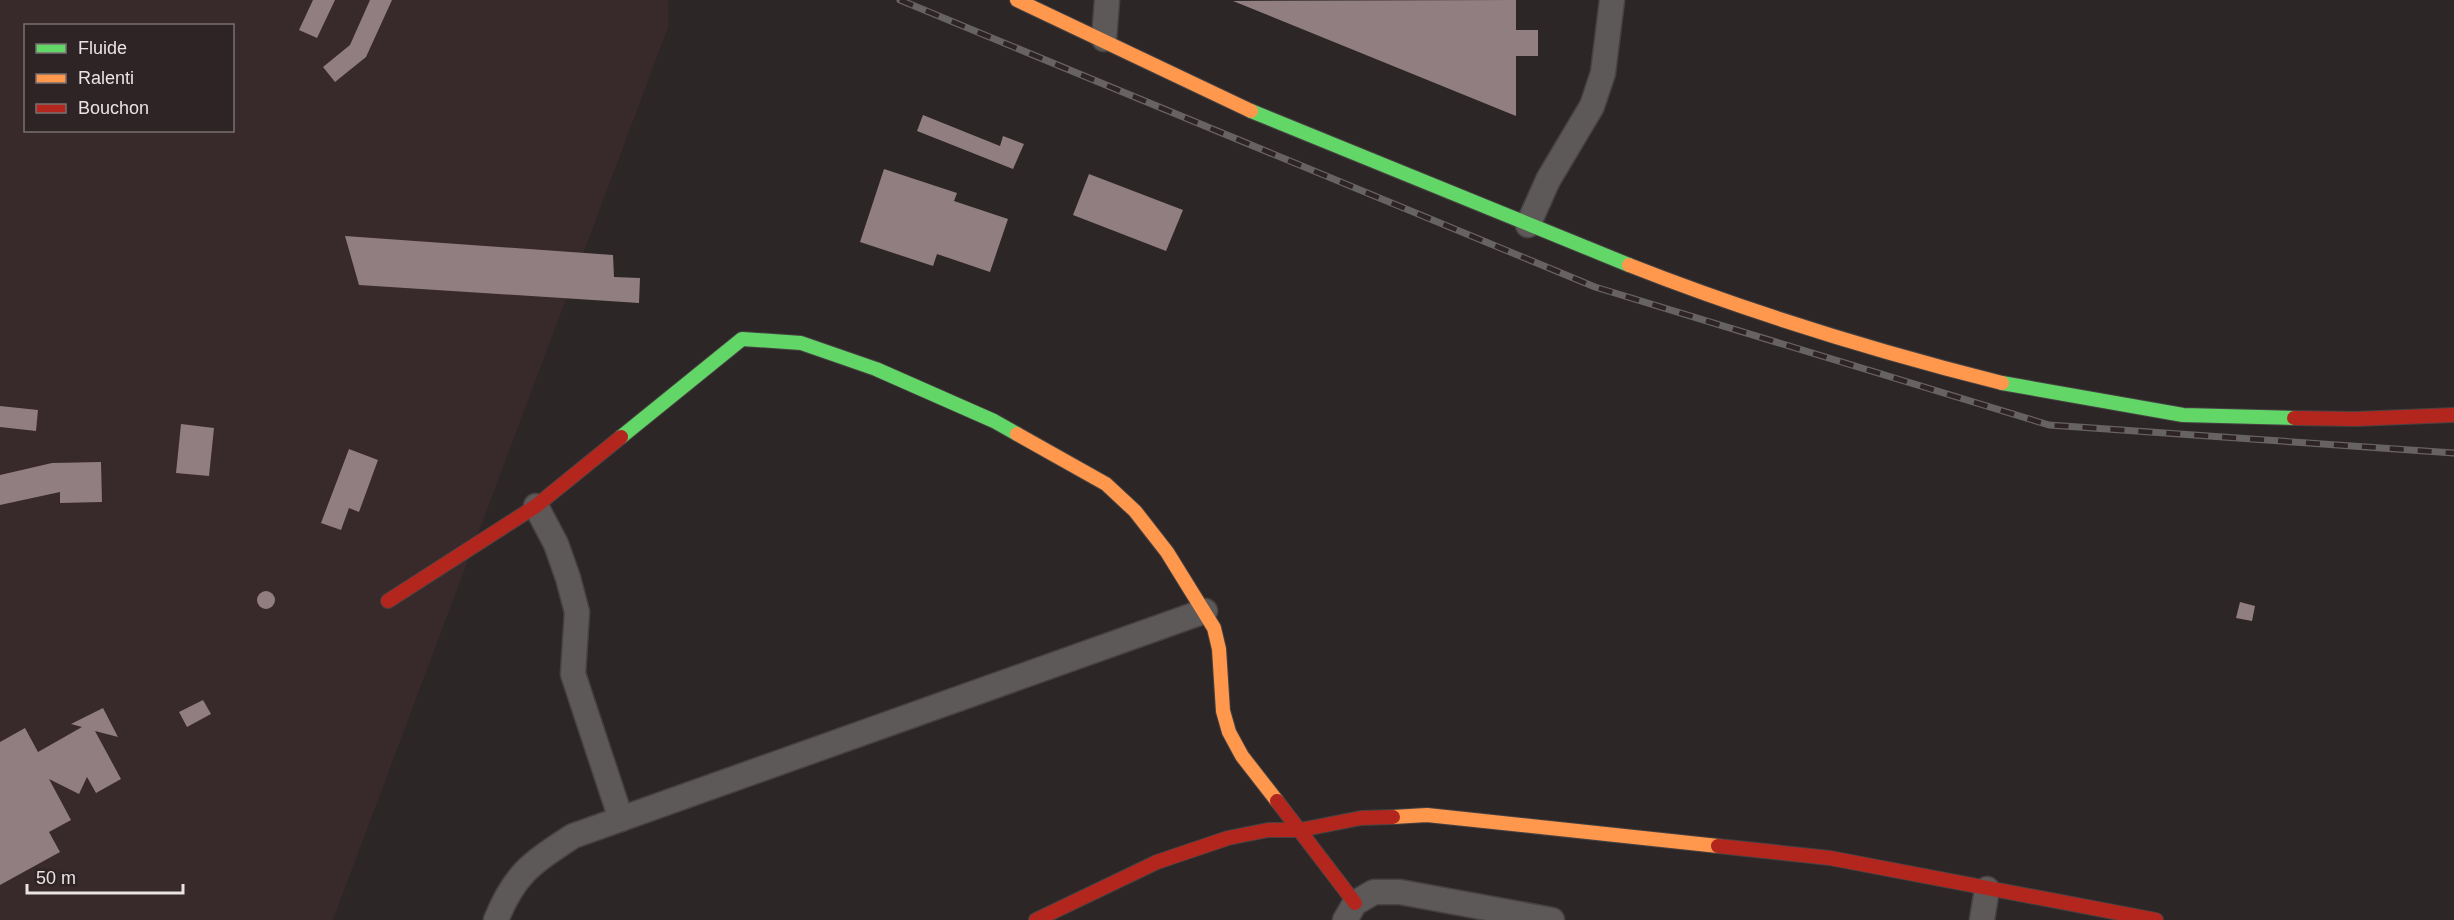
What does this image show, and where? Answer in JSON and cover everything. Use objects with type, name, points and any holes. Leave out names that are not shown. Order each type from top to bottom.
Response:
[{"type":"street","points":[[1017,0],[1104,39],[1248,110],[1528,225],[1720,302],[1883,353],[2004,384],[2183,415],[2355,419],[2454,415]]},
{"type":"street","points":[[1104,39],[1107,0]]},
{"type":"street","points":[[1528,225],[1548,180],[1592,106],[1603,73],[1612,0]]},
{"type":"street","points":[[388,602],[536,506],[742,339],[801,343],[876,369],[994,421],[1106,484],[1135,511],[1167,552],[1214,628],[1219,650],[1223,711],[1229,732],[1242,756],[1300,830],[1350,912],[1374,892],[1401,892],[1552,920]]},
{"type":"street","points":[[536,506],[556,544],[568,578],[577,612],[573,674],[621,819]]},
{"type":"street","points":[[496,920],[507,893],[529,865],[573,836],[1205,611]]},
{"type":"street","points":[[1036,920],[1157,862],[1193,849],[1268,830],[1300,830],[1361,818],[1426,815],[1830,858],[2156,920]]},
{"type":"street","points":[[1982,920],[1987,889]]},
{"type":"shaded area","points":[[0,0],[668,0],[669,25],[333,920],[0,920]]},
{"type":"building","points":[[313,0],[335,0],[317,38],[299,30]]},
{"type":"building","points":[[370,0],[392,0],[366,57],[335,82],[323,67],[350,45]]},
{"type":"building","points":[[1516,0],[1516,30],[1538,30],[1538,56],[1516,56],[1516,116],[1233,1]]},
{"type":"building","points":[[923,115],[1000,146],[1003,136],[1024,144],[1013,169],[917,131]]},
{"type":"building","points":[[884,169],[957,193],[954,201],[1008,219],[990,272],[937,254],[933,266],[860,242]]},
{"type":"building","points":[[1089,174],[1183,210],[1166,251],[1073,215]]},
{"type":"building","points":[[345,236],[613,255],[614,277],[640,278],[639,303],[359,285]]},
{"type":"building","points":[[0,406],[38,410],[36,431],[0,427]]},
{"type":"building","points":[[181,424],[214,428],[209,476],[176,473]]},
{"type":"building","points":[[349,449],[378,460],[359,512],[349,508],[341,530],[321,523]]},
{"type":"building","points":[[101,462],[102,502],[60,503],[60,492],[0,505],[0,475],[52,463]]},
{"type":"building","points":[[266,591],[272,594],[275,600],[272,606],[266,609],[260,606],[257,600],[260,594]]},
{"type":"building","points":[[2240,602],[2255,606],[2252,621],[2236,618]]},
{"type":"building","points":[[203,700],[211,714],[187,727],[179,712]]},
{"type":"building","points":[[103,708],[118,737],[95,731],[121,779],[96,793],[87,777],[79,794],[49,779],[71,820],[49,832],[60,852],[0,885],[0,742],[25,728],[38,752],[82,727],[71,724]]},
{"type":"railway","points":[[900,0],[1595,287],[2049,425],[2454,453]]},
{"type":"traffic: fast","points":[[1251,111],[1629,265]]},
{"type":"traffic: fast","points":[[621,437],[742,339],[801,343],[876,369],[994,421],[1017,434]]},
{"type":"traffic: fast","points":[[2002,383],[2183,415],[2294,418]]},
{"type":"traffic: slow","points":[[1017,0],[1251,111]]},
{"type":"traffic: slow","points":[[1629,265],[1814,330],[2002,383]]},
{"type":"traffic: slow","points":[[1017,434],[1106,484],[1135,511],[1167,552],[1214,628],[1219,649],[1223,711],[1229,732],[1242,756],[1277,801]]},
{"type":"traffic: slow","points":[[1393,817],[1427,815],[1718,846]]},
{"type":"traffic: jam","points":[[2294,418],[2355,419],[2454,415]]},
{"type":"traffic: jam","points":[[388,601],[536,506],[621,437]]},
{"type":"traffic: jam","points":[[1277,801],[1355,903]]},
{"type":"traffic: jam","points":[[1036,920],[1157,862],[1228,838],[1268,830],[1300,830],[1361,818],[1393,817]]},
{"type":"traffic: jam","points":[[1718,846],[1830,858],[2156,920]]}]
